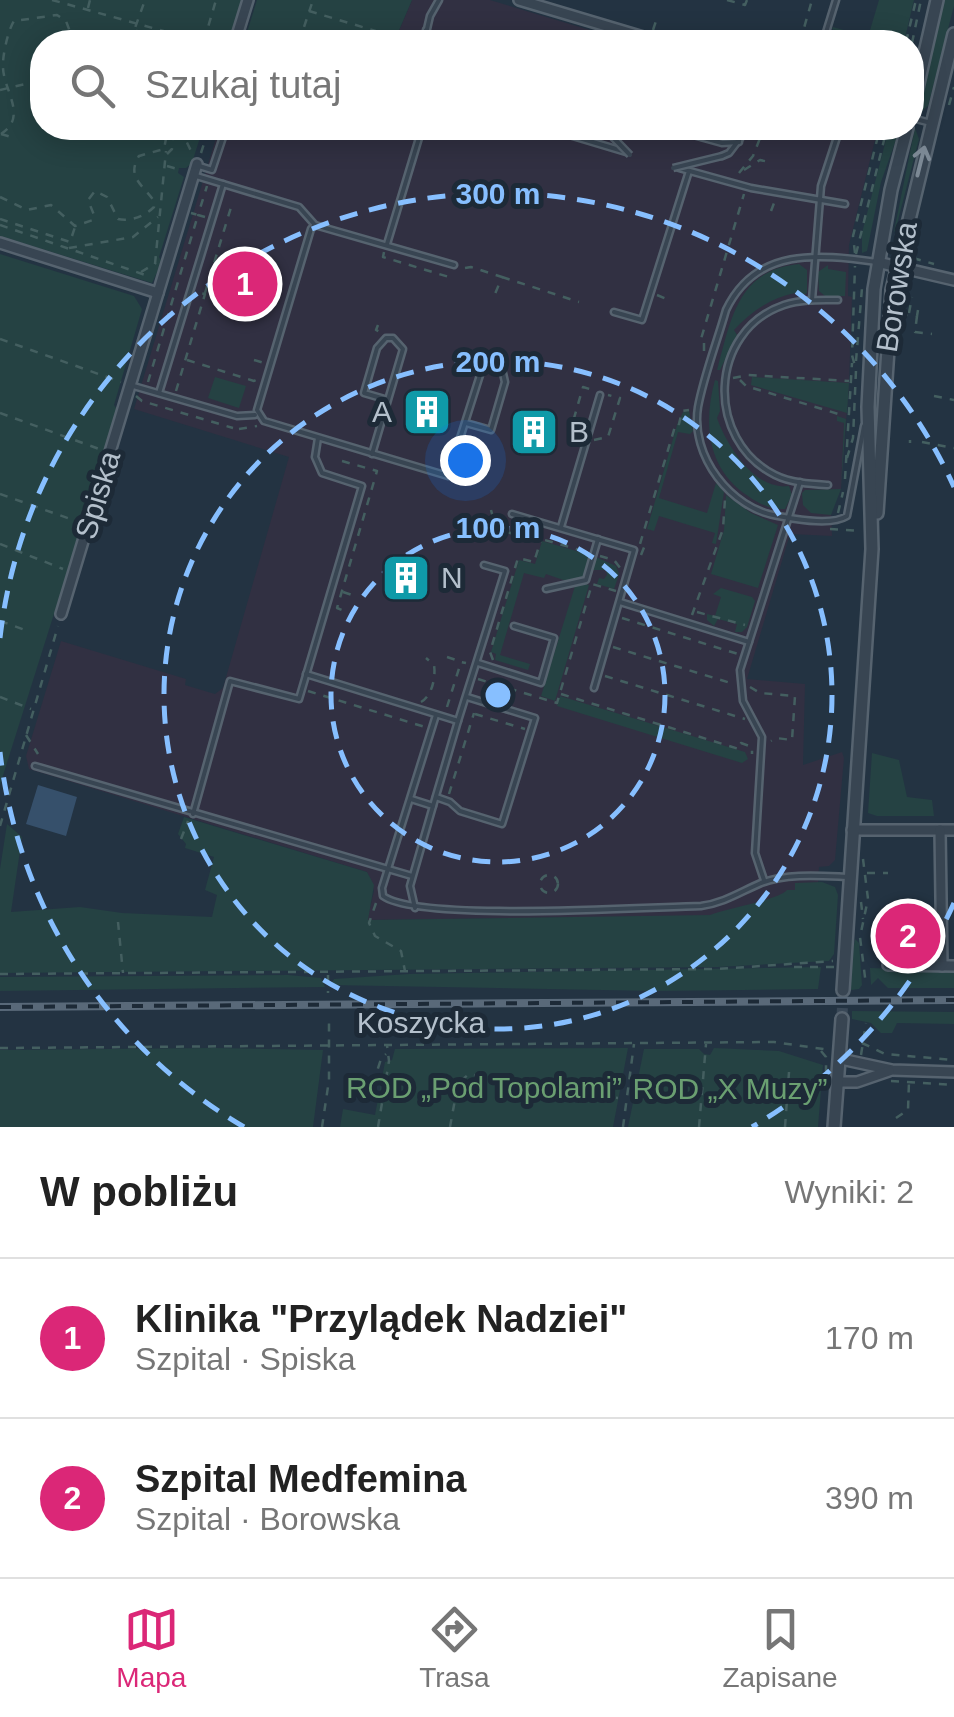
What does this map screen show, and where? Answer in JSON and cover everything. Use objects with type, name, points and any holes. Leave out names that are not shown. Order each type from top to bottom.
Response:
[{"type":"street","points":[[239,30],[248,0]]},
{"type":"street","points":[[519,0],[620,30]]},
{"type":"street","points":[[924,57],[937,0]]},
{"type":"street","name":"Borowska","points":[[843,990],[889,309],[954,34]]},
{"type":"street","name":"Borowska","points":[[872,546],[868,412],[878,262],[904,140]]},
{"type":"street","name":"Spiska","points":[[61,614],[163,294],[170,284],[197,165]]},
{"type":"street","points":[[0,242],[163,294]]},
{"type":"street","points":[[878,262],[954,280]]},
{"type":"street","points":[[852,830],[954,830]]},
{"type":"street","points":[[940,830],[942,966]]},
{"type":"street","points":[[888,965],[954,966]]},
{"type":"street","points":[[834,1127],[842,1018]]},
{"type":"street","points":[[841,1055],[888,1075]]},
{"type":"street","points":[[838,1082],[853,1083],[910,1070],[954,1072]]},
{"type":"lane","points":[[426,30],[438,0]]},
{"type":"lane","points":[[827,30],[836,0]]},
{"type":"lane","points":[[924,121],[931,122]]},
{"type":"lane","points":[[197,165],[212,170],[222,140]]},
{"type":"lane","points":[[387,244],[418,140]]},
{"type":"lane","points":[[585,140],[630,154],[616,140]]},
{"type":"lane","points":[[711,140],[739,142]]},
{"type":"lane","points":[[812,300],[820,200],[837,140]]},
{"type":"lane","points":[[739,142],[722,156],[674,168],[845,204]]},
{"type":"lane","points":[[197,165],[209,180],[299,207],[315,225],[454,265]]},
{"type":"lane","points":[[614,312],[642,320],[688,171]]},
{"type":"lane","points":[[160,393],[224,184]]},
{"type":"lane","points":[[257,414],[315,225]]},
{"type":"lane","points":[[868,412],[848,513],[838,520],[768,515],[750,507],[725,487],[706,454],[698,410],[726,310],[742,285],[765,266],[788,258],[878,262]]},
{"type":"lane","points":[[828,485],[776,476],[742,448],[728,420],[725,377],[736,344],[757,320],[780,306],[838,300]]},
{"type":"lane","points":[[372,454],[403,350],[393,338],[386,338],[377,348],[364,393],[388,400]]},
{"type":"lane","points":[[257,414],[264,421],[448,476],[481,372],[487,366],[502,369],[505,382],[491,430],[466,422]]},
{"type":"lane","points":[[133,386],[236,416],[257,414]]},
{"type":"lane","points":[[560,528],[600,395]]},
{"type":"lane","points":[[192,814],[230,681],[299,699],[362,486],[322,472],[315,457],[318,438]]},
{"type":"lane","points":[[764,882],[755,853],[762,736],[739,685],[748,642],[800,482]]},
{"type":"lane","points":[[512,514],[634,550],[594,688]]},
{"type":"lane","points":[[546,589],[586,580],[598,538]]},
{"type":"lane","points":[[415,908],[412,876],[505,571],[484,565]]},
{"type":"lane","points":[[620,602],[748,642]]},
{"type":"lane","points":[[477,665],[541,684],[554,638],[514,626]]},
{"type":"lane","points":[[306,674],[458,721]]},
{"type":"lane","points":[[436,797],[460,811],[502,824],[535,718],[467,696]]},
{"type":"lane","points":[[436,715],[382,888],[383,896],[390,902],[435,911],[701,906],[732,898],[764,882],[793,877],[850,877]]},
{"type":"lane","points":[[35,766],[412,876]]},
{"type":"lane","points":[[410,799],[432,806]]},
{"type":"path","points":[[52,0],[164,30]]},
{"type":"path","points":[[87,10],[90,0]]},
{"type":"path","points":[[136,28],[145,0]]},
{"type":"path","points":[[207,30],[216,0]]},
{"type":"path","points":[[303,30],[313,0]]},
{"type":"path","points":[[727,0],[745,6],[746,0]]},
{"type":"path","points":[[804,30],[812,0]]},
{"type":"path","points":[[912,30],[919,0]]},
{"type":"path","points":[[309,11],[371,30]]},
{"type":"path","points":[[0,134],[9,129],[14,117],[2,63],[7,33],[14,21],[58,15],[66,20],[70,30]]},
{"type":"path","points":[[653,30],[657,18]]},
{"type":"path","points":[[794,22],[814,30]]},
{"type":"path","points":[[0,90],[30,83]]},
{"type":"path","points":[[0,134],[11,138]]},
{"type":"path","points":[[167,140],[167,154]]},
{"type":"path","points":[[155,264],[158,217],[172,140]]},
{"type":"path","points":[[188,140],[197,165]]},
{"type":"path","points":[[197,165],[205,140]]},
{"type":"path","points":[[739,173],[753,156],[759,140]]},
{"type":"path","points":[[877,140],[853,236],[855,254],[884,140]]},
{"type":"path","points":[[0,197],[26,210],[51,205],[75,226],[93,220],[88,200],[95,191],[107,197],[118,219],[131,219],[151,210],[153,198],[134,177],[133,166],[140,156],[164,148]]},
{"type":"path","points":[[727,182],[760,160],[770,162]]},
{"type":"path","points":[[165,165],[181,170]]},
{"type":"path","points":[[145,389],[174,296],[170,284],[209,180]]},
{"type":"path","points":[[705,357],[704,340],[700,339],[745,193],[734,190]]},
{"type":"path","points":[[771,211],[776,198],[788,200]]},
{"type":"path","points":[[205,294],[232,204]]},
{"type":"path","points":[[190,212],[213,219]]},
{"type":"path","points":[[68,249],[132,237],[158,217]]},
{"type":"path","points":[[0,218],[79,245]]},
{"type":"path","points":[[0,225],[170,284]]},
{"type":"path","points":[[70,242],[75,226]]},
{"type":"path","points":[[387,244],[383,257],[449,277]]},
{"type":"path","points":[[140,272],[161,260]]},
{"type":"path","points":[[847,458],[850,381],[861,288],[855,267]]},
{"type":"path","points":[[465,268],[579,302]]},
{"type":"path","points":[[495,294],[502,276]]},
{"type":"path","points":[[838,514],[853,438],[856,370],[852,355],[861,288]]},
{"type":"path","points":[[163,294],[174,296]]},
{"type":"path","points":[[657,296],[669,300]]},
{"type":"path","points":[[909,315],[912,296]]},
{"type":"path","points":[[163,304],[170,307]]},
{"type":"path","points":[[174,398],[202,305]]},
{"type":"path","points":[[918,310],[915,332],[932,334]]},
{"type":"path","points":[[899,313],[917,316]]},
{"type":"path","points":[[0,338],[133,386],[142,402],[236,428],[261,425],[264,421]]},
{"type":"path","points":[[185,360],[265,380]]},
{"type":"path","points":[[254,360],[270,364]]},
{"type":"path","points":[[216,377],[218,370]]},
{"type":"path","points":[[141,372],[150,376]]},
{"type":"path","points":[[739,379],[748,373],[850,381]]},
{"type":"path","points":[[725,377],[848,417]]},
{"type":"path","points":[[244,386],[247,378]]},
{"type":"path","points":[[581,436],[572,425],[584,388],[620,398],[608,437],[600,436],[592,442]]},
{"type":"path","points":[[934,396],[954,400]]},
{"type":"path","points":[[640,558],[644,545],[640,544],[676,423],[682,411],[688,410]]},
{"type":"path","points":[[0,413],[100,449]]},
{"type":"path","points":[[922,442],[943,449],[954,448]]},
{"type":"path","points":[[688,616],[695,612],[723,530],[725,487]]},
{"type":"path","points":[[0,494],[76,521],[79,526]]},
{"type":"path","points":[[492,510],[496,529],[514,534],[531,526],[534,537],[614,560],[622,571]]},
{"type":"path","points":[[834,529],[863,531]]},
{"type":"path","points":[[494,662],[490,652],[518,558],[534,562],[541,539]]},
{"type":"path","points":[[0,544],[62,567],[66,574]]},
{"type":"path","points":[[62,567],[68,563]]},
{"type":"path","points":[[473,678],[557,703],[592,584],[616,591],[619,581]]},
{"type":"path","points":[[342,592],[352,595]]},
{"type":"path","points":[[0,826],[61,614]]},
{"type":"path","points":[[616,617],[744,656]]},
{"type":"path","points":[[0,621],[28,632]]},
{"type":"path","points":[[559,693],[740,749],[741,744],[769,748],[776,738],[792,740],[795,696],[760,694],[748,683],[739,685],[607,645]]},
{"type":"path","points":[[417,702],[428,697],[434,677],[434,665],[426,658]]},
{"type":"path","points":[[446,658],[477,665]]},
{"type":"path","points":[[444,717],[462,662]]},
{"type":"path","points":[[604,675],[756,723]]},
{"type":"path","points":[[302,689],[432,729]]},
{"type":"path","points":[[0,697],[32,709]]},
{"type":"path","points":[[447,801],[472,713],[531,731]]},
{"type":"path","points":[[25,734],[38,754]]},
{"type":"path","points":[[752,746],[752,768],[761,768]]},
{"type":"path","points":[[17,761],[35,766]]},
{"type":"path","points":[[181,838],[192,814]]},
{"type":"path","points":[[862,856],[868,899],[860,937],[866,984]]},
{"type":"path","points":[[865,873],[888,873]]},
{"type":"path","points":[[383,896],[373,906],[368,920],[375,936],[401,951],[406,972]]},
{"type":"path","points":[[118,922],[123,974]]},
{"type":"path","points":[[0,974],[793,966],[836,960]]},
{"type":"path","points":[[793,966],[835,967]]},
{"type":"path","points":[[328,973],[328,993]]},
{"type":"path","points":[[322,1127],[329,1080],[329,1022]]},
{"type":"path","points":[[860,1056],[866,1023]]},
{"type":"path","points":[[623,1127],[635,1042]]},
{"type":"path","points":[[700,1127],[706,1042]]},
{"type":"path","name":"Koszycka","points":[[0,1048],[774,1042],[841,1055]]},
{"type":"path","points":[[862,1043],[885,1054],[954,1060]]},
{"type":"path","points":[[378,1127],[389,1061],[388,1044]]},
{"type":"path","points":[[821,1049],[826,1058],[826,1077]]},
{"type":"path","points":[[368,1099],[381,1059],[387,1053]]},
{"type":"path","points":[[896,1118],[908,1110],[910,1070]]},
{"type":"path","points":[[785,1127],[789,1072]]},
{"type":"path","points":[[450,1127],[458,1083],[470,1074],[618,1098]]},
{"type":"path","points":[[888,1075],[909,1083],[954,1085]]},
{"type":"shaded area","points":[[412,0],[490,0],[590,30],[399,30]]},
{"type":"shaded area","points":[[215,140],[875,140],[849,245],[849,383],[841,489],[831,509],[832,536],[790,534],[747,679],[805,684],[803,765],[842,752],[835,860],[829,866],[819,867],[818,885],[781,915],[367,920],[374,891],[367,872],[29,769],[26,756],[61,641],[186,679],[185,685],[215,694],[223,688],[289,457],[134,409]]},
{"type":"shaded area","points":[[38,785],[77,797],[66,836],[26,824]]},
{"type":"green space","points":[[0,0],[244,0],[235,30],[30,30],[30,140],[199,140],[192,163],[179,168],[178,173],[184,177],[159,257],[162,262],[152,283],[0,236]]},
{"type":"green space","points":[[257,0],[412,0],[399,30],[248,30]]},
{"type":"green space","points":[[879,0],[914,0],[907,30],[870,30]]},
{"type":"green space","points":[[944,0],[954,0],[924,110],[924,91]]},
{"type":"green space","points":[[886,140],[896,140],[881,182],[867,251],[862,253],[862,233]]},
{"type":"green space","points":[[913,140],[919,140],[895,232]]},
{"type":"green space","points":[[0,254],[134,296],[142,309],[114,405],[118,411],[0,785]]},
{"type":"green space","points":[[799,264],[807,270],[807,293],[777,298],[747,317],[734,330],[737,335],[717,370],[733,316],[750,287],[778,268]]},
{"type":"green space","points":[[828,265],[828,269],[846,272],[845,296],[825,296],[819,291],[818,272]]},
{"type":"green space","points":[[215,377],[246,386],[239,408],[208,398]]},
{"type":"green space","points":[[752,377],[849,383],[847,413],[751,385]]},
{"type":"green space","points":[[715,380],[720,411],[717,418],[728,441],[754,474],[777,486],[789,486],[792,495],[785,509],[766,506],[748,496],[734,485],[716,459],[709,428]]},
{"type":"green space","points":[[689,411],[693,431],[678,432],[659,498],[707,513],[716,483],[724,492],[716,544],[712,543],[715,533],[659,516],[654,531],[647,529],[677,425],[683,412]]},
{"type":"green space","points":[[837,416],[846,419],[841,489],[844,423],[837,421]]},
{"type":"green space","points":[[841,489],[831,515],[811,513],[803,505],[805,490]]},
{"type":"green space","points":[[726,495],[751,513],[778,525],[758,588],[711,574],[724,530]]},
{"type":"green space","points":[[542,541],[590,555],[583,578],[572,583],[546,574],[544,578],[524,573],[500,655],[530,664],[528,670],[495,660],[496,654],[491,652],[519,560],[535,564]]},
{"type":"green space","points":[[596,557],[616,566],[619,574],[614,589],[597,584],[599,578],[607,575],[606,570],[593,570]]},
{"type":"green space","points":[[589,585],[555,701],[541,696],[575,586]]},
{"type":"green space","points":[[721,588],[755,601],[742,632],[735,632],[737,624],[718,619],[714,626],[707,620],[707,614],[715,616],[721,597],[713,594]]},
{"type":"green space","points":[[560,696],[745,752],[748,759],[742,763],[557,706]]},
{"type":"green space","points":[[872,753],[899,760],[907,797],[932,800],[934,816],[868,813]]},
{"type":"green space","points":[[184,817],[367,872],[374,885],[368,920],[710,915],[795,890],[795,883],[822,882],[835,887],[838,895],[834,954],[829,961],[718,967],[0,973],[0,869],[7,824],[22,837],[11,912],[80,907],[212,917],[217,895],[205,890],[214,857],[185,848],[178,834]]},
{"type":"green space","points":[[855,939],[859,943],[862,985],[851,990],[850,968]]},
{"type":"green space","points":[[821,967],[818,989],[656,991],[330,985],[334,979],[409,974]]},
{"type":"green space","points":[[870,968],[954,971],[954,988],[888,988],[878,978],[871,985]]},
{"type":"green space","points":[[0,977],[321,978],[325,987],[0,991]]},
{"type":"green space","points":[[852,1011],[954,1012],[954,1024],[897,1023],[892,1033],[881,1033],[871,1023],[852,1019]]},
{"type":"green space","name":"ROD „Pod Topolami”","points":[[628,1048],[613,1127],[340,1127],[343,1109],[375,1115],[385,1062],[392,1060],[395,1049]]},
{"type":"green space","name":"ROD „X Muzy”","points":[[714,1048],[779,1051],[823,1065],[818,1127],[628,1127],[644,1049],[699,1049],[710,1055]]},
{"type":"green space","points":[[0,1050],[323,1050],[313,1127],[0,1127]]},
{"type":"tunnel","points":[[842,1019],[843,990]]},
{"type":"railway","points":[[0,1007],[954,1000]]},
{"type":"place","name":"Klinika \"Przylądek Nadziei\"","points":[[245,284]]},
{"type":"place","name":"A","points":[[427,412]]},
{"type":"place","name":"B","points":[[534,432]]},
{"type":"place","name":"N","points":[[406,578]]},
{"type":"place","name":"Szpital Medfemina","points":[[908,936]]}]
